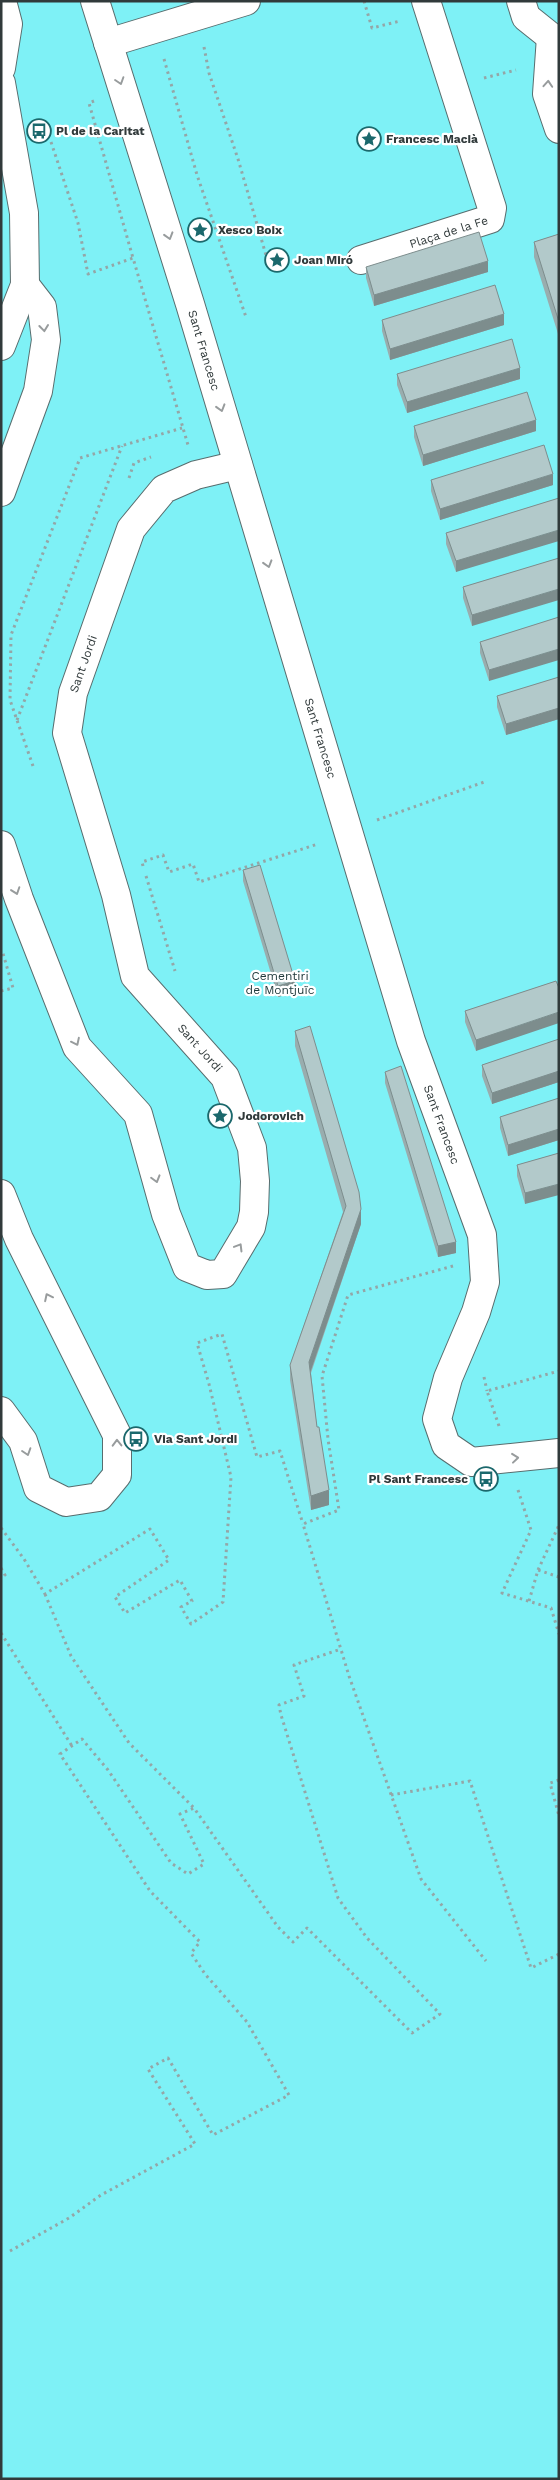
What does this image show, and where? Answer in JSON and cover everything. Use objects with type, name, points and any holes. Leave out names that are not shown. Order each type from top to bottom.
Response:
[{"type":"lane","points":[[1,68],[8,24],[2,1]]},
{"type":"lane","name":"Sant Francesc","points":[[95,1],[238,465],[411,1041],[482,1235],[485,1282],[476,1312],[448,1378],[437,1419],[446,1445],[471,1462],[559,1453]]},
{"type":"lane","points":[[108,43],[246,1]]},
{"type":"lane","name":"Plaça de la Fe","points":[[361,260],[490,219],[492,208],[426,1]]},
{"type":"lane","points":[[522,1],[526,17],[555,36],[548,94],[559,129]]},
{"type":"lane","points":[[1,83],[13,217],[25,285],[42,307],[46,340],[38,391],[1,492]]},
{"type":"lane","points":[[1,346],[25,285]]},
{"type":"lane","name":"Sant Jordi","points":[[1,845],[19,899],[77,1047],[138,1114],[166,1214],[187,1267],[207,1275],[223,1274],[251,1227],[254,1212],[255,1180],[252,1148],[225,1077],[135,976],[116,895],[67,733],[73,693],[131,529],[164,489],[196,475],[238,465]]},
{"type":"lane","points":[[1,1194],[19,1239],[117,1435],[117,1475],[99,1497],[66,1502],[38,1488],[23,1441],[1,1411]]},
{"type":"path","points":[[364,1],[368,14]]},
{"type":"path","points":[[195,48],[203,46],[209,74],[238,159],[268,262]]},
{"type":"path","points":[[171,54],[163,56],[165,64],[197,175],[246,317]]},
{"type":"path","points":[[478,80],[513,69],[549,78]]},
{"type":"path","points":[[89,103],[188,446],[181,448]]},
{"type":"path","points":[[51,142],[78,223],[88,274],[133,258]]},
{"type":"path","points":[[33,766],[10,700],[11,635],[80,458],[182,428]]},
{"type":"path","points":[[17,720],[122,446]]},
{"type":"path","points":[[382,818],[487,781]]},
{"type":"path","points":[[178,981],[142,862],[163,855],[169,872],[193,864],[199,882],[302,850]]},
{"type":"path","points":[[1,991],[12,988],[3,952]]},
{"type":"path","points":[[303,1524],[340,1510],[328,1439],[322,1376],[348,1295],[434,1270]]},
{"type":"path","points":[[45,1594],[150,1529],[169,1560],[114,1597],[125,1613],[180,1580],[192,1601],[181,1607],[191,1624],[223,1602],[231,1477],[210,1384],[197,1343],[222,1334],[257,1457],[280,1450],[341,1649],[421,1878],[486,1960]]},
{"type":"path","points":[[499,1388],[559,1371]]},
{"type":"path","points":[[516,1484],[531,1530],[502,1594],[551,1608],[559,1634]]},
{"type":"path","points":[[529,1602],[538,1570],[559,1525]]},
{"type":"path","points":[[1,1528],[24,1559],[45,1594],[71,1656],[129,1743],[194,1808],[278,1927],[293,1942],[307,1928],[412,2033],[440,2014],[367,1938],[338,1898],[280,1705],[304,1696],[294,1666],[341,1649]]},
{"type":"path","points":[[1,1568],[6,1574],[1,1577]]},
{"type":"path","points":[[538,1570],[559,1578]]},
{"type":"path","points":[[1,1633],[72,1746]]},
{"type":"path","points":[[10,2251],[69,2218],[101,2195],[195,2144],[148,2069],[168,2058],[213,2135],[289,2095],[247,2022],[205,1974],[191,1952],[200,1942],[150,1891],[60,1754],[82,1739],[108,1770],[171,1863],[188,1874],[204,1864],[180,1814],[194,1808]]},
{"type":"path","points":[[559,1780],[550,1783],[559,1816]]},
{"type":"path","points":[[391,1795],[470,1781],[531,1968],[559,1954]]},
{"type":"green space","name":"Cementiri de Montjuïc","points":[[1,1],[559,1],[559,2479],[1,2479]]},
{"type":"building","points":[[479,232],[488,261],[374,295],[366,267]]},
{"type":"building","points":[[559,234],[559,322],[534,242]]},
{"type":"building","points":[[495,285],[504,314],[390,349],[382,320]]},
{"type":"building","points":[[512,339],[520,368],[407,402],[397,374]]},
{"type":"building","points":[[527,392],[536,420],[423,455],[414,426]]},
{"type":"building","points":[[544,445],[553,474],[440,509],[431,480]]},
{"type":"building","points":[[559,498],[559,530],[456,561],[446,533]]},
{"type":"building","points":[[559,558],[559,589],[472,615],[463,587]]},
{"type":"building","points":[[559,617],[559,649],[489,670],[480,642]]},
{"type":"building","points":[[559,677],[559,708],[506,724],[497,696]]},
{"type":"building","points":[[260,865],[295,981],[278,986],[243,870]]},
{"type":"building","points":[[556,981],[559,988],[559,1012],[476,1040],[465,1011]]},
{"type":"building","points":[[310,1026],[359,1192],[361,1209],[309,1362],[317,1427],[319,1427],[329,1490],[311,1496],[290,1365],[346,1206],[295,1031]]},
{"type":"building","points":[[559,1039],[559,1071],[492,1093],[482,1065]]},
{"type":"building","points":[[401,1066],[456,1242],[438,1246],[385,1072]]},
{"type":"building","points":[[559,1098],[559,1129],[508,1145],[500,1117]]},
{"type":"building","points":[[559,1153],[559,1184],[525,1193],[517,1165]]},
{"type":"place","name":"Pl de la Caritat","points":[[39,131]]},
{"type":"place","name":"Francesc Macià","points":[[369,139]]},
{"type":"place","name":"Xesco Boix","points":[[200,230]]},
{"type":"place","name":"Joan Miró","points":[[277,260]]},
{"type":"place","name":"Jodorovich","points":[[220,1116]]},
{"type":"place","name":"Via Sant Jordi","points":[[136,1439]]},
{"type":"place","name":"Pl Sant Francesc","points":[[486,1479]]}]
